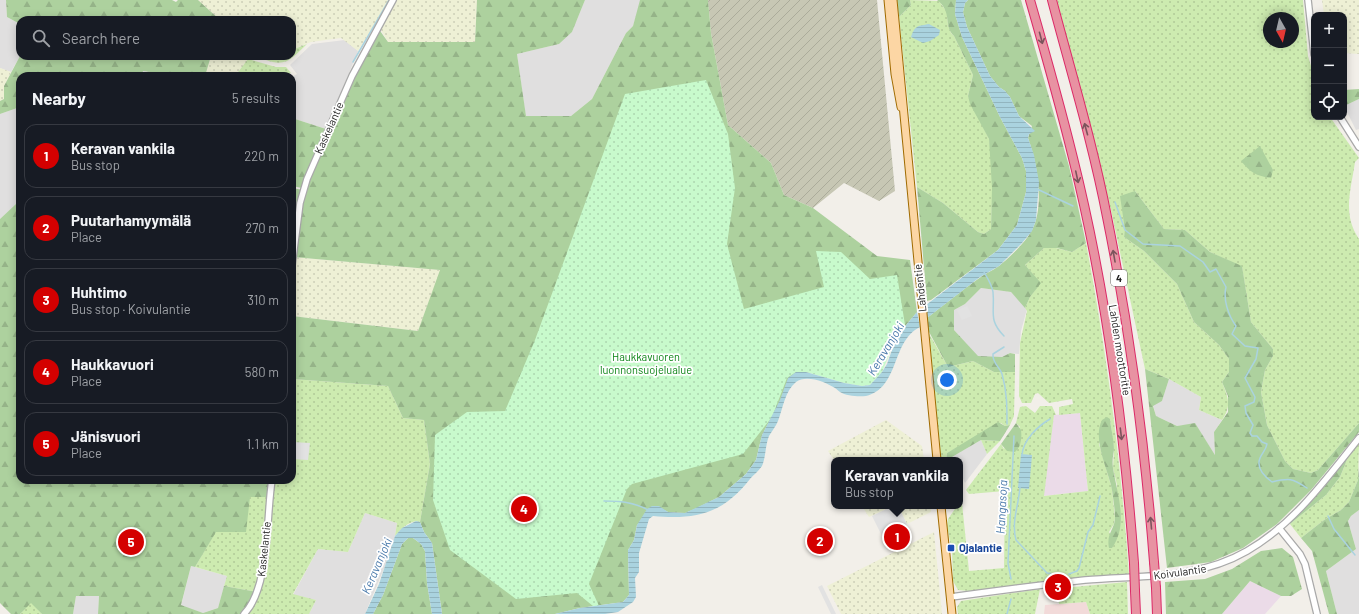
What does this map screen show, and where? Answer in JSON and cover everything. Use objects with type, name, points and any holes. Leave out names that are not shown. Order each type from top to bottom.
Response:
[{"type":"highway","name":"Lahden moottoritie","points":[[1030,0],[1073,158],[1105,318],[1128,481],[1136,614]]},
{"type":"highway","name":"Lahden moottoritie","points":[[1052,0],[1093,155],[1107,216],[1125,315],[1137,393],[1154,562],[1157,614]]},
{"type":"main road","name":"Lahdentie","points":[[888,0],[896,82],[903,115]]},
{"type":"main road","name":"Lahdentie","points":[[893,0],[937,457]]},
{"type":"main road","points":[[941,509],[952,614]]},
{"type":"street","name":"Kaskelantie","points":[[296,234],[300,203],[307,179],[352,76],[393,0]]},
{"type":"street","points":[[1308,0],[1313,48]]},
{"type":"street","points":[[1342,120],[1359,147]]},
{"type":"street","name":"Koivulantie","points":[[950,597],[1065,582],[1168,576],[1205,570],[1247,551],[1279,528],[1316,492],[1359,438]]},
{"type":"street","name":"Kaskelantie","points":[[244,614],[258,592],[262,572],[272,484]]},
{"type":"street","points":[[1279,528],[1300,554],[1305,564],[1317,614]]},
{"type":"shaded area","points":[[0,0],[6,0],[7,17],[16,22],[16,60],[18,60],[11,72],[0,68]]},
{"type":"shaded area","points":[[198,0],[477,0],[475,42],[388,42],[381,30],[374,25],[358,51],[341,38],[311,42],[296,48],[296,16],[216,16]]},
{"type":"shaded area","points":[[585,0],[640,0],[640,4],[633,26],[626,33],[592,99],[571,116],[526,117],[517,54],[559,44],[572,32]]},
{"type":"shaded area","points":[[708,0],[877,0],[895,191],[879,201],[844,183],[813,208],[784,195],[771,163],[728,125],[711,33]]},
{"type":"shaded area","points":[[1322,0],[1359,0],[1359,54],[1347,53],[1347,12],[1324,12]]},
{"type":"shaded area","points":[[345,40],[358,51],[326,129],[296,119],[297,74],[290,65],[312,44]]},
{"type":"shaded area","points":[[210,60],[247,60],[238,72],[206,72]]},
{"type":"shaded area","points":[[0,68],[11,72],[4,86],[4,99],[0,101]]},
{"type":"shaded area","points":[[1359,99],[1359,129],[1356,130],[1347,112],[1347,105]]},
{"type":"shaded area","points":[[16,108],[16,204],[0,219],[0,114]]},
{"type":"shaded area","points":[[296,257],[441,270],[418,331],[296,316]]},
{"type":"shaded area","points":[[981,288],[1011,292],[1027,309],[1021,331],[1019,354],[1010,353],[1002,357],[978,357],[954,330],[954,310],[965,304]]},
{"type":"shaded area","points":[[967,306],[972,316],[962,320],[957,310]]},
{"type":"shaded area","points":[[1169,379],[1201,397],[1199,410],[1222,420],[1214,432],[1215,455],[1195,424],[1177,426],[1156,416],[1153,405],[1162,401]]},
{"type":"shaded area","points":[[1080,413],[1088,491],[1043,496],[1054,415]]},
{"type":"shaded area","points":[[886,420],[922,446],[924,457],[832,457],[828,451]]},
{"type":"shaded area","points":[[981,440],[987,454],[965,483],[963,479],[963,457],[952,457]]},
{"type":"shaded area","points":[[296,442],[310,443],[308,460],[296,459]]},
{"type":"shaded area","points":[[864,509],[886,509],[869,517]]},
{"type":"shaded area","points":[[887,509],[900,509],[907,524],[882,536],[872,516]]},
{"type":"shaded area","points":[[900,509],[931,509],[931,512],[907,524]]},
{"type":"shaded area","points":[[1359,510],[1359,614],[1337,614],[1326,571],[1356,549],[1348,521],[1351,516]]},
{"type":"shaded area","points":[[365,513],[397,523],[395,536],[388,559],[365,614],[309,614],[316,600],[293,595],[318,549],[348,552]]},
{"type":"shaded area","points":[[934,532],[942,614],[841,614],[827,586]]},
{"type":"shaded area","points":[[191,566],[227,576],[218,608],[203,613],[181,606]]},
{"type":"shaded area","points":[[1250,581],[1281,596],[1265,614],[1222,614]]},
{"type":"shaded area","points":[[822,585],[836,614],[831,614],[818,587]]},
{"type":"shaded area","points":[[76,596],[99,596],[98,614],[73,614]]},
{"type":"shaded area","points":[[1086,602],[1090,614],[1044,614],[1045,605]]},
{"type":"green space","points":[[6,0],[172,0],[176,2],[178,0],[198,0],[216,16],[16,16],[16,22],[7,17]]},
{"type":"green space","points":[[477,0],[585,0],[572,32],[559,44],[517,54],[526,116],[571,116],[592,99],[626,33],[633,26],[640,0],[708,0],[711,33],[728,125],[771,163],[784,195],[813,208],[877,256],[910,260],[917,312],[897,336],[796,372],[762,435],[756,460],[746,474],[719,497],[695,509],[685,513],[668,512],[662,509],[637,525],[634,540],[628,550],[629,595],[623,602],[580,608],[555,614],[442,614],[432,543],[424,532],[420,522],[430,464],[424,420],[403,418],[388,386],[296,379],[296,316],[418,331],[440,270],[296,257],[296,189],[303,190],[327,133],[378,28],[388,42],[475,42]]},
{"type":"green space","points":[[897,0],[910,0],[911,5],[899,17]]},
{"type":"green space","points":[[910,0],[939,1],[947,12],[948,25],[951,33],[954,36],[973,75],[968,96],[989,139],[992,161],[991,229],[984,234],[978,232],[943,203],[917,187],[899,17],[911,5]]},
{"type":"green space","points":[[937,0],[956,0],[955,14],[962,37],[1000,117],[1022,158],[1026,171],[1026,192],[1017,225],[998,250],[931,300],[927,301],[917,187],[943,203],[978,232],[984,234],[991,229],[992,188],[989,139],[970,104],[968,96],[973,75],[949,28],[945,9]]},
{"type":"green space","points":[[968,0],[1021,0],[1069,166],[1086,243],[1072,252],[1057,248],[1044,248],[1025,265],[1041,283],[1030,297],[1025,308],[1011,292],[981,288],[965,304],[954,310],[954,330],[978,356],[1002,357],[1010,353],[1015,354],[1015,372],[994,372],[973,361],[948,367],[928,330],[927,318],[980,277],[999,266],[1021,245],[1032,230],[1038,209],[1039,197],[1037,171],[1028,138],[1032,126],[1019,116],[1010,97],[990,76],[967,27],[963,12],[965,3]]},
{"type":"green space","points":[[1057,0],[1303,0],[1308,56],[1311,66],[1311,120],[1332,120],[1359,158],[1355,162],[1350,192],[1349,211],[1354,230],[1359,239],[1359,423],[1318,470],[1311,473],[1293,469],[1285,461],[1267,425],[1261,392],[1265,370],[1273,356],[1273,349],[1251,322],[1242,267],[1210,252],[1185,230],[1164,229],[1135,191],[1124,237],[1144,251],[1177,284],[1194,322],[1219,345],[1229,359],[1229,372],[1222,382],[1226,392],[1228,406],[1222,420],[1199,410],[1201,397],[1169,379],[1145,369],[1111,210]]},
{"type":"green space","points":[[307,44],[296,54],[296,48]]},
{"type":"green space","points":[[18,60],[210,60],[206,72],[16,72],[16,108],[0,114],[0,101],[4,99],[4,86]]},
{"type":"green space","points":[[247,60],[252,60],[276,67],[286,67],[290,72],[238,72]]},
{"type":"green space","points":[[266,60],[289,60],[279,63]]},
{"type":"green space","name":"Haukkavuoren luonnonsuojelualue","points":[[706,80],[728,134],[735,188],[727,244],[744,309],[824,287],[816,251],[841,252],[870,279],[897,275],[905,325],[897,336],[882,372],[870,385],[862,386],[844,383],[806,372],[796,372],[787,378],[772,417],[743,454],[632,484],[627,489],[589,584],[599,606],[593,606],[577,593],[516,599],[450,550],[433,500],[435,435],[467,412],[505,411],[535,340],[625,94]]},
{"type":"green space","points":[[1359,89],[1359,99],[1347,105],[1347,90]]},
{"type":"green space","points":[[296,119],[326,129],[302,188],[296,187]]},
{"type":"green space","points":[[1260,146],[1273,170],[1271,178],[1254,173],[1241,161]]},
{"type":"green space","points":[[1135,191],[1164,229],[1185,230],[1210,252],[1242,266],[1251,322],[1273,349],[1273,356],[1265,370],[1261,392],[1267,425],[1285,461],[1293,469],[1311,473],[1318,470],[1359,423],[1359,432],[1311,490],[1277,524],[1243,548],[1211,562],[1167,568],[1145,369],[1169,379],[1162,401],[1153,406],[1156,416],[1177,426],[1195,423],[1215,455],[1214,432],[1228,412],[1228,396],[1222,382],[1229,372],[1229,359],[1219,345],[1194,322],[1177,284],[1144,251],[1124,237],[1125,230],[1120,196]]},
{"type":"green space","points":[[16,204],[16,484],[271,484],[269,497],[250,497],[246,532],[216,532],[195,567],[191,566],[181,605],[203,613],[218,608],[224,586],[258,592],[244,614],[98,614],[99,596],[76,596],[73,614],[42,614],[31,603],[20,614],[11,614],[0,603],[0,219]]},
{"type":"green space","points":[[1086,243],[1107,367],[1122,491],[1129,575],[969,591],[958,590],[953,581],[952,551],[947,526],[948,519],[955,509],[963,509],[969,571],[1004,568],[1005,491],[969,494],[966,490],[1001,444],[1004,449],[1020,427],[1016,423],[1020,407],[1026,406],[1035,413],[1040,406],[1052,406],[1056,415],[1054,415],[1044,496],[1088,491],[1080,413],[1059,415],[1059,407],[1073,404],[1072,399],[1049,403],[1038,393],[1035,394],[1031,403],[1022,403],[1019,396],[1020,343],[1027,311],[1025,308],[1030,297],[1040,283],[1025,265],[1044,248],[1056,248],[1072,252]],"holes":[[[1110,419],[1114,449],[1113,468],[1117,485],[1115,543],[1109,532],[1114,524],[1115,518],[1112,489],[1099,444]]]},
{"type":"green space","points":[[927,330],[948,367],[973,361],[994,372],[1015,372],[1014,416],[1010,425],[1005,426],[1001,423],[947,453],[946,457],[940,457]]},
{"type":"green space","points":[[296,379],[388,386],[403,418],[424,420],[430,464],[420,522],[416,521],[409,523],[395,536],[397,523],[365,513],[348,552],[318,549],[293,594],[316,600],[309,614],[244,614],[257,592],[224,586],[227,576],[195,567],[216,531],[250,497],[267,484],[296,484]]},
{"type":"green space","points":[[1107,417],[1110,419],[1113,438],[1113,465],[1121,519],[1117,539],[1112,548],[1109,548],[1108,543],[1115,522],[1114,507],[1112,490],[1102,455],[1099,436],[1099,428],[1102,420]]},
{"type":"green space","points":[[998,422],[1005,426],[1010,425],[1000,441],[981,440],[952,457],[946,457],[947,453]]},
{"type":"green space","points":[[1016,423],[1021,430],[1020,445],[1015,452],[1007,451],[1001,444]]},
{"type":"green space","points":[[981,440],[1000,441],[987,454]]},
{"type":"green space","points":[[1359,443],[1358,480],[1349,502],[1341,510],[1324,520],[1301,538],[1290,524],[1326,495],[1340,477],[1348,457]]},
{"type":"green space","points":[[1348,457],[1340,477],[1326,495],[1290,524],[1291,520],[1320,492]]},
{"type":"green space","points":[[1359,466],[1359,510],[1351,516],[1348,521],[1356,549],[1326,571],[1337,614],[1329,614],[1312,551],[1301,538],[1324,520],[1341,510],[1349,502],[1358,480]]},
{"type":"green space","points":[[408,538],[413,538],[421,544],[425,551],[427,583],[432,614],[373,614],[383,595],[402,544]]},
{"type":"green space","points":[[1282,548],[1293,557],[1302,589],[1291,596],[1281,596],[1250,581],[1222,614],[1166,614],[1165,582],[1205,579],[1232,569],[1261,551]]},
{"type":"green space","points":[[1127,582],[1128,614],[1090,614],[1086,602],[1059,604],[1058,594],[1050,593],[1052,589]]},
{"type":"green space","points":[[1040,589],[1035,614],[958,614],[957,607],[961,601]]},
{"type":"green space","points":[[31,602],[42,614],[20,614]]},
{"type":"water","points":[[956,0],[968,0],[965,3],[963,12],[967,27],[990,76],[1010,97],[1019,116],[1035,131],[1029,134],[1028,138],[1034,155],[1039,182],[1036,220],[1032,231],[999,266],[980,277],[927,318],[926,305],[998,250],[1017,225],[1026,192],[1026,171],[1022,158],[1000,117],[962,37],[955,14]]},
{"type":"water","points":[[929,24],[940,30],[939,35],[930,41],[923,43],[911,37],[917,27]]},
{"type":"water","points":[[917,312],[920,327],[911,334],[904,343],[885,384],[877,391],[866,396],[853,396],[839,392],[836,388],[821,381],[805,379],[796,382],[789,390],[778,421],[769,436],[762,466],[740,491],[719,507],[707,512],[682,517],[653,516],[649,519],[639,553],[639,572],[635,578],[636,597],[633,602],[618,612],[605,614],[555,614],[580,608],[623,602],[629,595],[628,550],[634,540],[637,525],[647,509],[652,506],[659,506],[668,512],[685,513],[719,497],[746,474],[756,460],[762,435],[780,400],[788,378],[796,372],[806,372],[844,383],[862,386],[870,385],[887,364],[897,336]]},
{"type":"water","points":[[1021,454],[1032,455],[1029,489],[1018,488]]},
{"type":"water","points":[[416,521],[420,522],[424,532],[432,543],[442,614],[432,614],[427,583],[425,551],[421,544],[413,538],[408,538],[402,544],[383,595],[373,614],[365,614],[379,584],[395,536],[402,528]]},
{"type":"waterway","points":[[353,62],[389,0]]},
{"type":"waterway","points":[[1037,189],[1073,206]]},
{"type":"waterway","points":[[1115,202],[1125,230],[1143,244],[1180,246],[1203,262],[1210,272],[1216,269],[1226,287],[1225,297],[1227,307],[1236,326],[1232,334],[1245,346],[1258,348],[1256,359],[1245,378],[1255,397],[1254,402],[1245,406],[1246,413],[1253,425],[1250,433],[1252,436],[1257,436],[1262,442],[1267,444],[1260,458],[1260,469],[1272,482],[1290,480],[1298,482],[1307,488]]},
{"type":"waterway","name":"Hangasoja","points":[[984,272],[992,289],[994,320],[1004,336]]},
{"type":"waterway","name":"Hangasoja","points":[[1004,347],[993,354],[993,357],[1004,380],[1007,424]]},
{"type":"waterway","points":[[1022,455],[1028,439],[1041,425],[1050,419]]},
{"type":"waterway","name":"Hangasoja","points":[[1011,579],[1008,563],[1014,436]]},
{"type":"waterway","points":[[1020,487],[1014,527],[1016,540],[1047,573],[1061,575]]},
{"type":"waterway","points":[[1069,574],[1077,571],[1079,568],[1088,532],[1093,525],[1100,496]]},
{"type":"waterway","points":[[604,501],[626,502],[648,510]]},
{"type":"waterway","points":[[1328,516],[1334,529],[1355,555]]},
{"type":"waterway","name":"Hangasoja","points":[[1007,614],[1011,599]]},
{"type":"place","name":"Haukkavuori","points":[[524,509]]},
{"type":"place","name":"Keravan vankila","points":[[897,537]]},
{"type":"place","name":"Puutarhamyymälä","points":[[820,541]]},
{"type":"place","name":"Jänisvuori","points":[[131,542]]},
{"type":"place","name":"Ojalantie","points":[[951,548]]},
{"type":"place","name":"Huhtimo","points":[[1058,587]]},
{"type":"water label","name":"Keravanjoki","points":[[886,349]]},
{"type":"water label","name":"Keravanjoki","points":[[377,566]]}]
